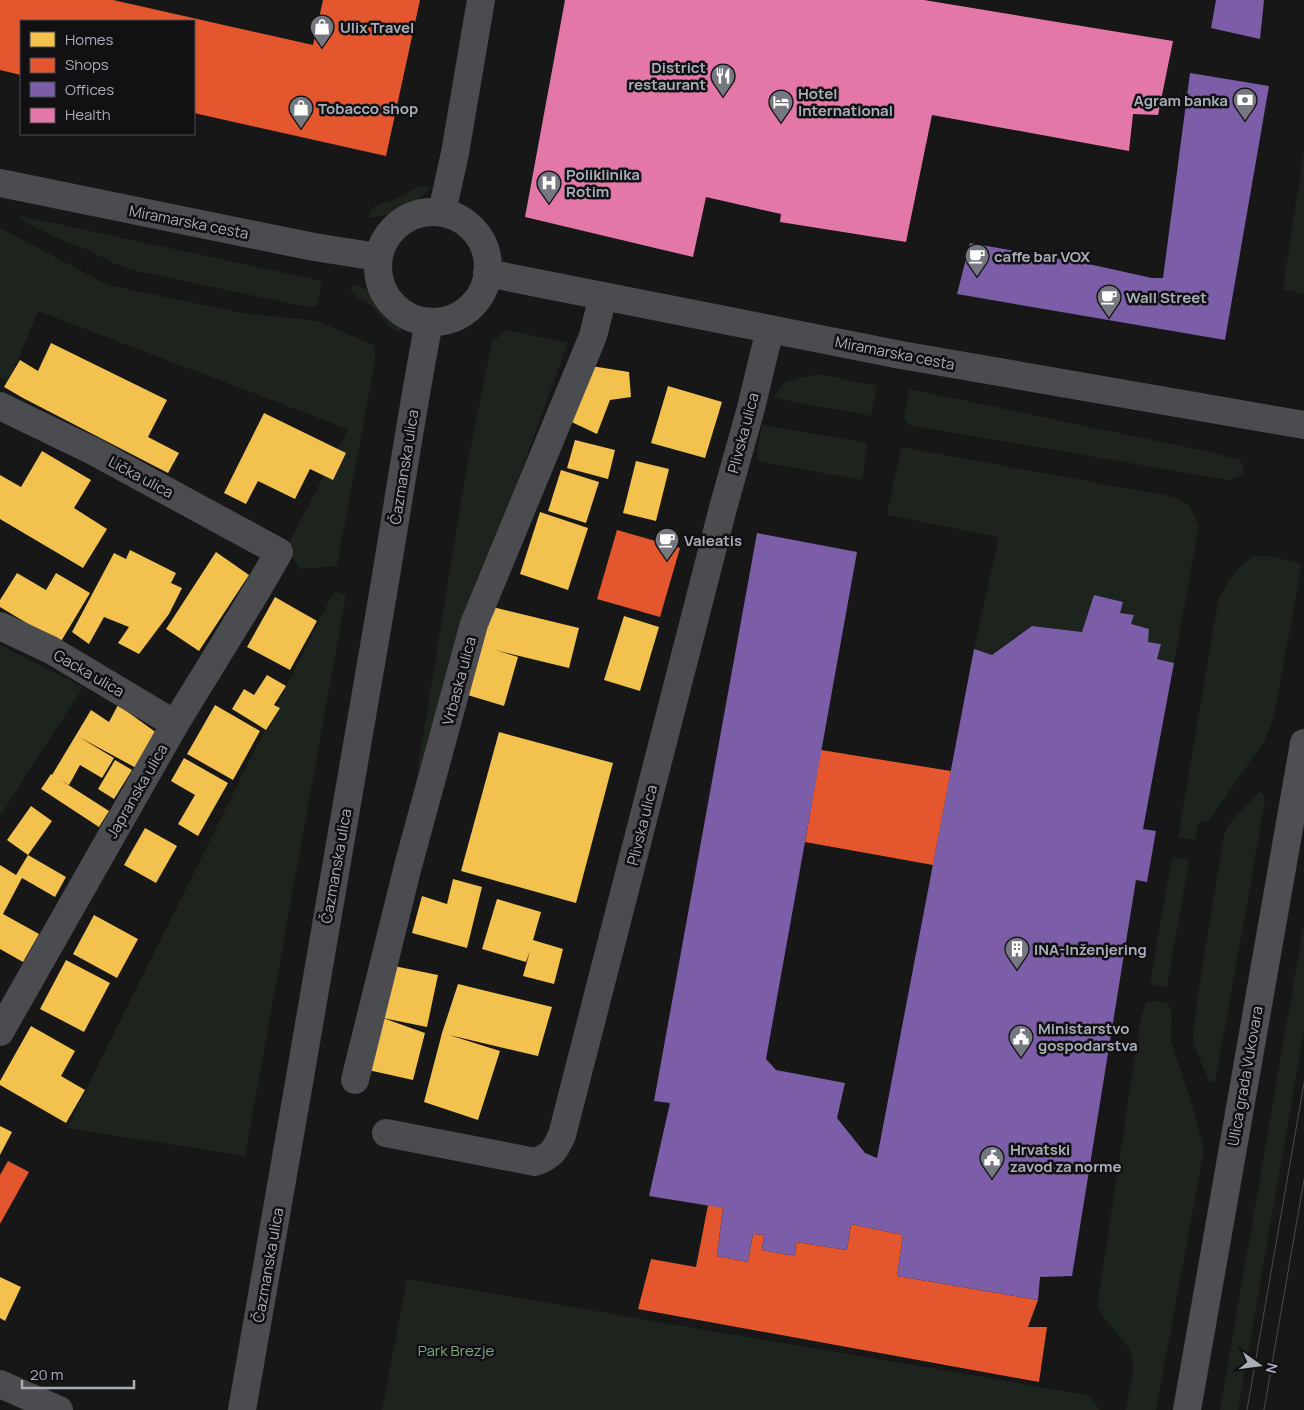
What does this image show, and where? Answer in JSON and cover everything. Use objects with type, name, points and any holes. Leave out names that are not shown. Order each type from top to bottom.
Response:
[{"type":"main road","name":"Ulica grada Vukovara","points":[[1187,1410],[1304,743]]},
{"type":"street","points":[[442,212],[452,166],[481,0]]},
{"type":"street","name":"Miramarska cesta","points":[[0,184],[314,247],[378,257]]},
{"type":"street","points":[[426,212],[442,212],[458,218],[471,227],[481,240],[487,256],[487,273],[483,290],[472,305],[458,316],[429,322],[406,315],[391,303],[382,288],[378,270],[378,257],[386,238],[397,225],[410,216],[426,212]]},
{"type":"street","name":"Miramarska cesta","points":[[487,273],[901,355],[1304,425]]},
{"type":"street","name":"Vrbaska ulica","points":[[355,1080],[408,866],[474,624],[592,336],[603,296]]},
{"type":"street","name":"Čazmanska ulica","points":[[242,1410],[429,322]]},
{"type":"street","name":"Plivska ulica","points":[[386,1133],[535,1162],[546,1158],[554,1151],[562,1135],[770,329]]},
{"type":"street","name":"Lička ulica","points":[[0,406],[93,451],[279,552]]},
{"type":"street","name":"Japranska ulica","points":[[0,1032],[175,724],[279,552]]},
{"type":"street","name":"Gacka ulica","points":[[0,626],[51,650],[175,724]]},
{"type":"street","points":[[0,1384],[59,1410]]},
{"type":"green space","points":[[1304,150],[1304,294],[1283,289]]},
{"type":"green space","points":[[423,186],[429,188],[418,199],[402,209],[377,217],[369,217],[372,209],[376,206],[394,200],[415,188]]},
{"type":"green space","points":[[16,215],[322,281],[317,305],[312,307],[292,304],[133,270],[66,242],[30,225]]},
{"type":"green space","points":[[0,228],[108,285],[242,313],[318,321],[375,346],[375,361],[337,566],[300,569],[287,547],[348,429],[38,311],[9,381],[0,377]]},
{"type":"green space","points":[[352,285],[374,291],[384,299],[394,312],[402,333],[391,328],[371,305],[351,292]]},
{"type":"green space","points":[[507,330],[568,343],[491,554],[416,779],[467,466],[492,342]]},
{"type":"green space","points":[[820,374],[876,386],[871,416],[774,398],[782,384]]},
{"type":"green space","points":[[909,389],[1214,453],[1240,460],[1244,468],[1242,475],[1229,480],[909,425],[904,417]]},
{"type":"green space","points":[[762,425],[867,443],[862,480],[762,462],[758,459],[757,450]]},
{"type":"green space","points":[[901,447],[1174,497],[1189,505],[1199,526],[1174,663],[1157,659],[1160,644],[1148,642],[1131,624],[1134,615],[1120,613],[1123,602],[1094,595],[1082,632],[1032,626],[992,655],[974,649],[999,537],[887,515]]},
{"type":"green space","points":[[1253,556],[1271,556],[1302,564],[1273,720],[1265,740],[1208,822],[1199,821],[1195,840],[1178,837],[1219,598],[1239,567]]},
{"type":"green space","points":[[334,591],[346,595],[245,1156],[67,1128]]},
{"type":"green space","points":[[0,645],[83,687],[0,816]]},
{"type":"green space","points":[[1259,792],[1263,793],[1265,802],[1215,1083],[1209,1081],[1193,1042],[1194,1021],[1225,832],[1229,824]]},
{"type":"green space","points":[[1172,857],[1189,860],[1167,987],[1150,984]]},
{"type":"green space","points":[[1304,923],[1304,1031],[1238,1410],[1220,1410]]},
{"type":"green space","points":[[1156,1001],[1168,1004],[1172,1014],[1171,1041],[1190,1098],[1204,1149],[1156,1410],[1126,1410],[1134,1365],[1129,1348],[1097,1307],[1141,1017],[1146,1002]]},
{"type":"green space","name":"Park Brezje","points":[[407,1279],[1088,1395],[1100,1410],[382,1410]]},
{"type":"building: Homes","points":[[51,343],[167,400],[148,437],[179,453],[168,473],[4,387],[20,360],[38,371]]},
{"type":"building: Homes","points":[[585,365],[629,372],[631,397],[610,400],[597,434],[561,417]]},
{"type":"building: Homes","points":[[668,386],[722,402],[705,458],[651,443]]},
{"type":"building: Homes","points":[[264,413],[346,453],[333,480],[310,469],[295,499],[258,481],[246,504],[224,493]]},
{"type":"building: Homes","points":[[575,440],[615,450],[608,479],[567,468]]},
{"type":"building: Homes","points":[[42,451],[91,480],[74,508],[107,529],[83,568],[0,519],[0,475],[21,487]]},
{"type":"building: Homes","points":[[636,461],[669,469],[656,521],[623,513]]},
{"type":"building: Homes","points":[[561,470],[599,482],[586,523],[548,511]]},
{"type":"building: Homes","points":[[540,512],[588,528],[568,590],[520,574]]},
{"type":"building: Homes","points":[[130,550],[176,573],[171,583],[182,588],[169,614],[139,654],[118,643],[129,627],[104,617],[89,644],[72,632],[114,553],[126,559]]},
{"type":"building: Homes","points":[[216,552],[249,575],[199,651],[166,629]]},
{"type":"building: Homes","points":[[17,573],[46,590],[56,573],[90,593],[60,643],[0,607],[0,600]]},
{"type":"building: Homes","points":[[275,597],[317,621],[290,670],[247,647]]},
{"type":"building: Homes","points":[[484,605],[579,628],[569,668],[495,650],[518,657],[504,706],[461,693]]},
{"type":"building: Homes","points":[[624,616],[659,627],[640,691],[604,680]]},
{"type":"building: Homes","points":[[267,675],[286,686],[274,705],[280,708],[266,730],[232,709],[244,689],[254,695]]},
{"type":"building: Homes","points":[[118,705],[161,736],[138,769],[79,737],[114,758],[102,778],[80,765],[69,785],[59,779],[109,811],[99,827],[41,789],[52,775],[91,710],[109,722]]},
{"type":"building: Homes","points":[[215,705],[260,731],[233,780],[187,754]]},
{"type":"building: Homes","points":[[499,732],[613,763],[576,903],[461,871]]},
{"type":"building: Homes","points":[[184,758],[228,783],[198,836],[178,824],[195,795],[171,781]]},
{"type":"building: Homes","points":[[115,760],[132,770],[114,799],[98,789]]},
{"type":"building: Homes","points":[[31,806],[52,821],[28,855],[7,840]]},
{"type":"building: Homes","points":[[145,828],[177,846],[156,883],[124,865]]},
{"type":"building: Homes","points":[[28,855],[66,877],[55,897],[22,878],[3,914],[39,934],[23,962],[0,949],[0,865],[16,875]]},
{"type":"building: Homes","points":[[453,879],[482,887],[467,948],[412,933],[422,896],[447,904]]},
{"type":"building: Homes","points":[[497,899],[541,912],[533,940],[563,949],[554,984],[523,976],[530,951],[526,962],[482,949]]},
{"type":"building: Homes","points":[[94,915],[138,939],[117,978],[73,954]]},
{"type":"building: Homes","points":[[66,960],[110,983],[84,1032],[40,1009]]},
{"type":"building: Homes","points":[[394,966],[438,975],[427,1027],[383,1018]]},
{"type":"building: Homes","points":[[458,984],[552,1007],[538,1056],[449,1035],[500,1051],[478,1120],[424,1102],[442,1033]]},
{"type":"building: Homes","points":[[383,1018],[425,1033],[413,1080],[368,1070]]},
{"type":"building: Homes","points":[[31,1026],[75,1051],[61,1076],[85,1090],[66,1123],[0,1085],[0,1081]]},
{"type":"building: Homes","points":[[0,1126],[12,1132],[0,1155]]},
{"type":"building: Homes","points":[[0,1277],[21,1287],[5,1321],[0,1318]]},
{"type":"building: Shops","points":[[0,0],[113,0],[313,45],[323,0],[420,0],[386,156],[195,113],[195,20],[20,20],[20,75],[0,70]]},
{"type":"building: Shops","points":[[617,530],[680,548],[660,617],[597,599]]},
{"type":"building: Shops","points":[[821,750],[951,771],[933,865],[805,842]]},
{"type":"building: Shops","points":[[8,1161],[29,1172],[0,1224],[0,1175]]},
{"type":"building: Shops","points":[[708,1205],[723,1208],[717,1256],[748,1262],[753,1234],[764,1235],[762,1250],[795,1256],[796,1242],[847,1250],[851,1224],[903,1235],[897,1276],[1038,1300],[1028,1327],[1047,1327],[1039,1382],[638,1309],[651,1259],[696,1267]]},
{"type":"building: Offices","points":[[1216,0],[1264,0],[1260,39],[1211,28]]},
{"type":"building: Offices","points":[[1190,73],[1269,86],[1225,340],[957,294],[970,243],[1093,265],[1152,278],[1163,278]]},
{"type":"building: Offices","name":"INA-Inženjering","points":[[757,533],[857,552],[766,1059],[776,1070],[845,1083],[837,1118],[865,1153],[877,1158],[974,649],[992,655],[1032,626],[1082,632],[1094,595],[1123,602],[1120,613],[1134,615],[1131,624],[1149,629],[1148,642],[1161,644],[1157,659],[1174,663],[1143,829],[1156,831],[1147,882],[1136,880],[1072,1276],[1040,1277],[1038,1300],[897,1276],[903,1235],[851,1224],[847,1250],[796,1242],[795,1256],[762,1250],[764,1235],[753,1234],[748,1262],[717,1256],[723,1208],[649,1196],[670,1103],[654,1101]]},
{"type":"building: Health","points":[[565,0],[924,0],[1173,41],[1158,115],[1133,114],[1129,151],[932,115],[906,242],[780,222],[781,214],[706,197],[693,257],[525,217]]},
{"type":"tram line","points":[[1247,1410],[1304,1083]]},
{"type":"tram line","points":[[1264,1410],[1304,1180]]},
{"type":"place","name":"Ulix Travel","points":[[322,48]]},
{"type":"place","name":"District restaurant","points":[[723,97]]},
{"type":"place","name":"Agram banka","points":[[1245,121]]},
{"type":"place","name":"Hotel International","points":[[781,123]]},
{"type":"place","name":"Tobacco shop","points":[[301,129]]},
{"type":"place","name":"Poliklinika Rotim","points":[[549,204]]},
{"type":"place","name":"caffe bar VOX","points":[[977,277]]},
{"type":"place","name":"Wall Street","points":[[1109,318]]},
{"type":"place","name":"Valeatis","points":[[667,561]]},
{"type":"place","name":"INA-Inženjering","points":[[1017,970]]},
{"type":"place","name":"Ministarstvo gospodarstva","points":[[1021,1058]]},
{"type":"place","name":"Hrvatski zavod za norme","points":[[992,1179]]}]
